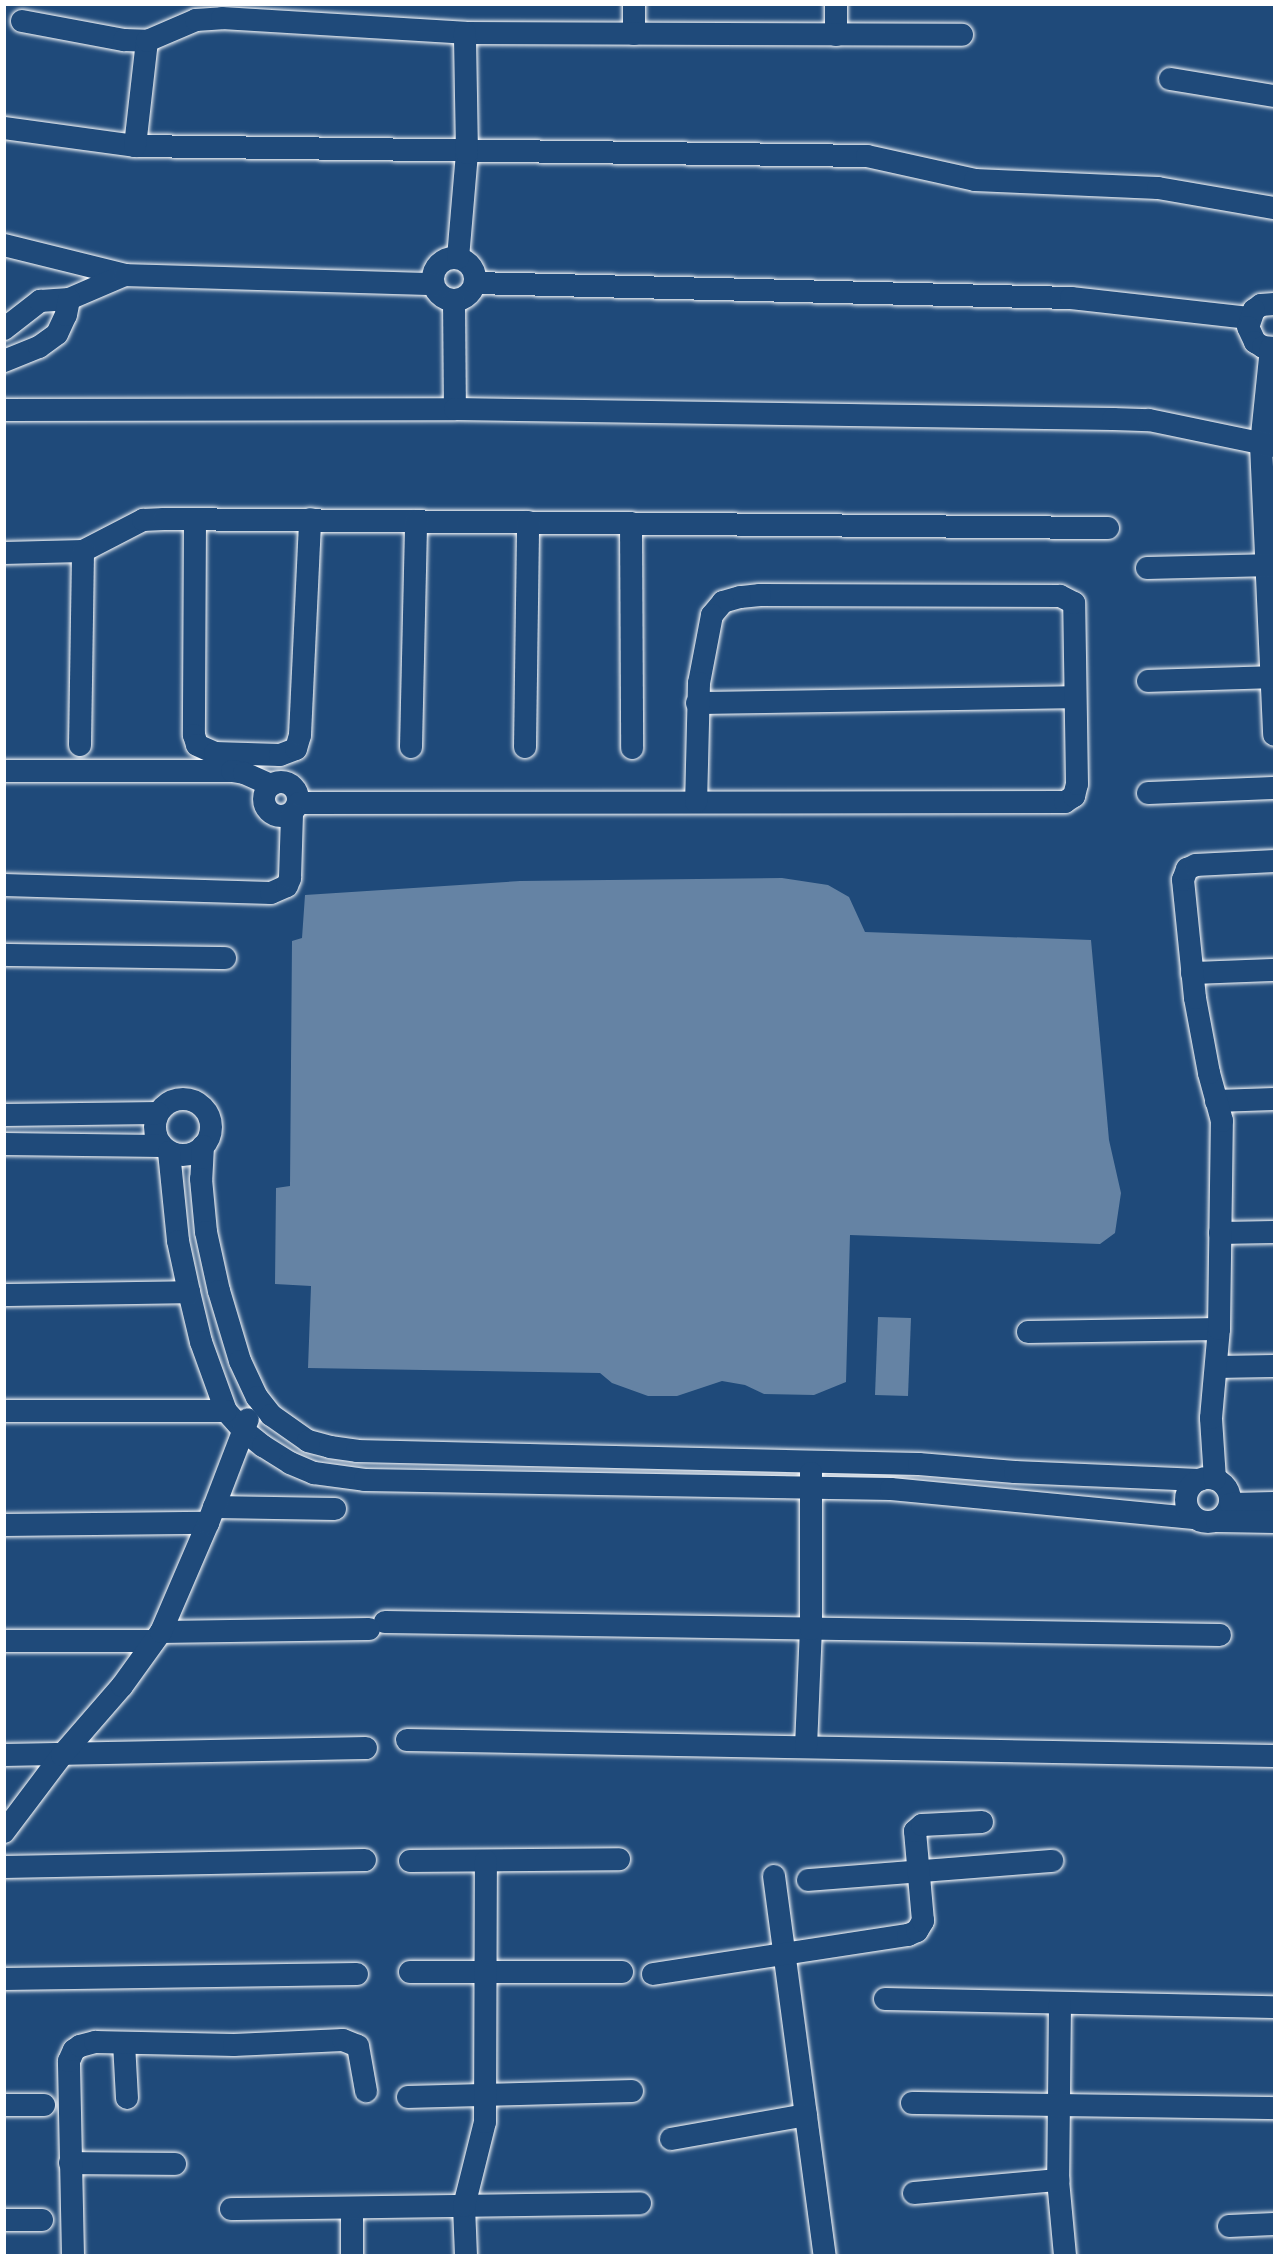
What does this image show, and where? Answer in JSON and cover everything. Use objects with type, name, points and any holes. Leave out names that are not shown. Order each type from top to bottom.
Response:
[{"type":"street","points":[[634,4],[634,33]]},
{"type":"street","points":[[836,4],[836,35]]},
{"type":"street","points":[[22,21],[124,40],[147,41],[196,20],[222,18],[465,33],[962,35]]},
{"type":"street","points":[[458,258],[467,153],[465,33]]},
{"type":"street","points":[[135,146],[147,41]]},
{"type":"street","points":[[1170,79],[1275,96]]},
{"type":"street","points":[[4,128],[135,146],[467,153],[867,156],[975,180],[1158,188],[1275,208]]},
{"type":"street","points":[[4,245],[125,275],[433,284]]},
{"type":"street","points":[[450,258],[458,258],[472,267],[475,283],[468,296],[454,301],[440,296],[433,284],[436,268],[450,258]]},
{"type":"street","points":[[4,329],[40,301],[69,299],[125,275]]},
{"type":"street","points":[[475,283],[1071,298],[1249,318]]},
{"type":"street","points":[[1275,289],[1274,304],[1262,305],[1249,318],[1250,335],[1255,342],[1273,348],[1268,446],[1275,735]]},
{"type":"street","points":[[4,361],[39,347],[57,334],[66,315],[69,299]]},
{"type":"street","points":[[454,301],[455,409]]},
{"type":"street","points":[[4,410],[455,409],[1149,420],[1268,446]]},
{"type":"street","points":[[195,520],[194,735],[197,745],[215,753],[280,755],[296,749],[300,735],[310,519]]},
{"type":"street","points":[[4,553],[83,551],[143,520],[310,519],[1108,528]]},
{"type":"street","points":[[411,747],[416,521]]},
{"type":"street","points":[[525,747],[528,522]]},
{"type":"street","points":[[632,523],[632,748]]},
{"type":"street","points":[[80,745],[83,551]]},
{"type":"street","points":[[1147,568],[1270,565]]},
{"type":"street","points":[[4,771],[232,771],[244,773],[272,785],[264,796],[267,809],[278,817],[295,808],[696,802],[1065,802],[1074,796],[1077,784],[1074,603],[1060,596],[760,595],[723,602],[712,615],[697,703],[696,802]]},
{"type":"street","points":[[1148,681],[1273,677]]},
{"type":"street","points":[[697,703],[1075,697]]},
{"type":"street","points":[[1148,793],[1275,788]]},
{"type":"street","points":[[4,885],[271,894],[287,886],[290,878],[295,808]]},
{"type":"street","points":[[1207,1479],[1219,1329],[1222,1121],[1216,1101],[1192,973],[1183,880],[1187,868],[1196,865],[1275,861]]},
{"type":"street","points":[[4,955],[225,958]]},
{"type":"street","points":[[1192,973],[1275,970]]},
{"type":"street","points":[[4,1144],[165,1149],[181,1155],[193,1153],[209,1139],[211,1122],[208,1114],[196,1101],[188,1099],[170,1101],[158,1113],[154,1130],[165,1149],[178,1241],[201,1342],[226,1410],[243,1430],[290,1463],[334,1477],[891,1489],[1194,1518],[1201,1522],[1275,1522]]},
{"type":"street","points":[[1216,1101],[1275,1099]]},
{"type":"street","points":[[4,1115],[158,1113]]},
{"type":"street","points":[[203,1146],[201,1179],[206,1232],[219,1291],[240,1361],[257,1397],[284,1426],[308,1441],[330,1448],[357,1450],[811,1460],[1207,1479],[1227,1488],[1231,1504],[1228,1511],[1217,1521]]},
{"type":"street","points":[[1220,1233],[1275,1232]]},
{"type":"street","points":[[4,1295],[189,1292]]},
{"type":"street","points":[[1028,1332],[1219,1329]]},
{"type":"street","points":[[1216,1367],[1275,1366]]},
{"type":"street","points":[[4,1832],[62,1755],[122,1686],[157,1637],[211,1515],[257,1397]]},
{"type":"street","points":[[4,1411],[226,1410]]},
{"type":"street","points":[[555,1483],[556,1455]]},
{"type":"street","points":[[806,1747],[811,1629],[811,1460]]},
{"type":"street","points":[[1194,1518],[1186,1505],[1186,1497],[1193,1484],[1207,1479]]},
{"type":"street","points":[[1231,1504],[1275,1503]]},
{"type":"street","points":[[4,1525],[335,1509]]},
{"type":"street","points":[[4,1641],[157,1637],[377,1625],[1221,1635]]},
{"type":"street","points":[[407,1740],[1275,1756]]},
{"type":"street","points":[[4,1755],[366,1748]]},
{"type":"street","points":[[652,1974],[784,1956],[908,1935],[917,1931],[922,1921],[914,1836],[917,1827],[981,1822]]},
{"type":"street","points":[[410,1861],[619,1859]]},
{"type":"street","points":[[4,1867],[365,1860]]},
{"type":"street","points":[[466,2256],[464,2206],[486,2122],[486,1861]]},
{"type":"street","points":[[808,1880],[1052,1861]]},
{"type":"street","points":[[774,1876],[825,2256]]},
{"type":"street","points":[[410,1972],[622,1972]]},
{"type":"street","points":[[4,1979],[357,1974]]},
{"type":"street","points":[[885,1999],[1275,2007]]},
{"type":"street","points":[[1060,2003],[1058,2180],[1065,2256]]},
{"type":"street","points":[[73,2256],[69,2061],[71,2055],[80,2046],[94,2042],[234,2045],[342,2040],[353,2042],[358,2046],[366,2091]]},
{"type":"street","points":[[124,2043],[127,2098]]},
{"type":"street","points":[[408,2097],[632,2091]]},
{"type":"street","points":[[912,2103],[1275,2108]]},
{"type":"street","points":[[4,2105],[44,2105]]},
{"type":"street","points":[[672,2139],[806,2115]]},
{"type":"street","points":[[70,2163],[175,2164]]},
{"type":"street","points":[[914,2193],[1058,2180]]},
{"type":"street","points":[[231,2210],[640,2203]]},
{"type":"street","points":[[352,2208],[352,2256]]},
{"type":"street","points":[[4,2220],[42,2220]]},
{"type":"street","points":[[1229,2226],[1275,2223]]},
{"type":"water","points":[[782,878],[828,885],[849,897],[865,932],[1091,940],[1109,1140],[1121,1193],[1115,1233],[1100,1244],[850,1235],[846,1382],[814,1395],[764,1394],[745,1385],[722,1381],[677,1396],[648,1396],[612,1383],[600,1373],[308,1368],[311,1286],[275,1284],[276,1188],[290,1186],[292,941],[302,938],[305,895],[520,881]]},
{"type":"water","points":[[878,1317],[911,1318],[908,1396],[875,1395]]}]
